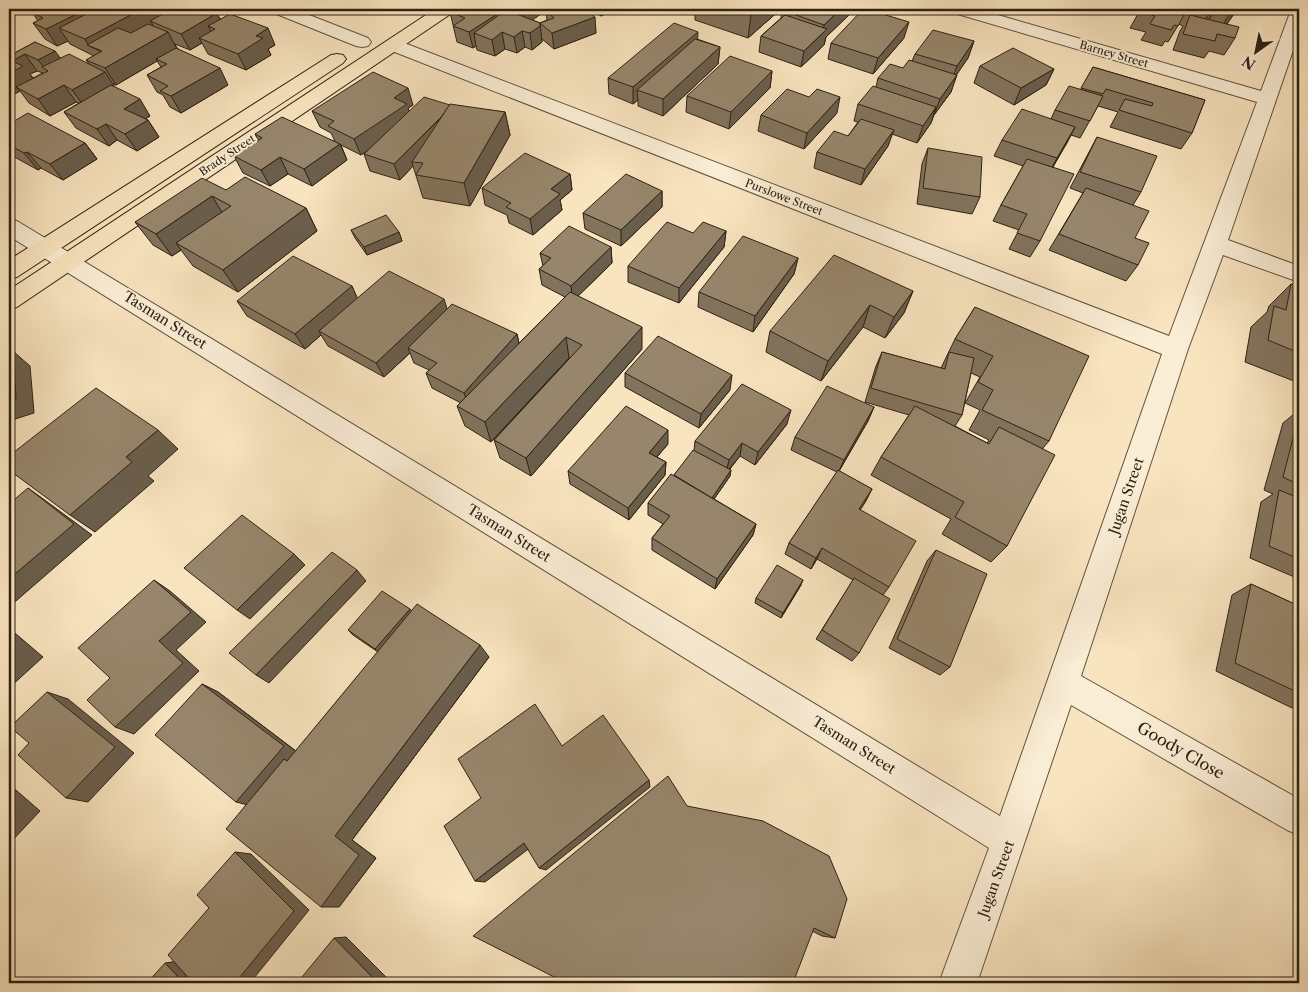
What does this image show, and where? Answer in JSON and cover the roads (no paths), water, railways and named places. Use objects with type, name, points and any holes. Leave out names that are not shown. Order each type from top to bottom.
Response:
[{"type":"main road","name":"Brady Street","points":[[9,301],[69,262],[379,37],[414,9]]},
{"type":"main road","name":"Brady Street","points":[[9,271],[379,37],[446,9]]},
{"type":"street","name":"Purslowe Street","points":[[280,9],[379,37],[1176,349]]},
{"type":"street","name":"Barney Street","points":[[960,9],[1267,99]]},
{"type":"street","name":"Jugan Street","points":[[958,983],[1009,841],[1176,349],[1216,244],[1299,10]]},
{"type":"street","name":"Tasman Street","points":[[9,226],[1009,841]]},
{"type":"street","points":[[1216,244],[1299,274]]},
{"type":"street","name":"Goody Close","points":[[1063,683],[1299,818]]}]
